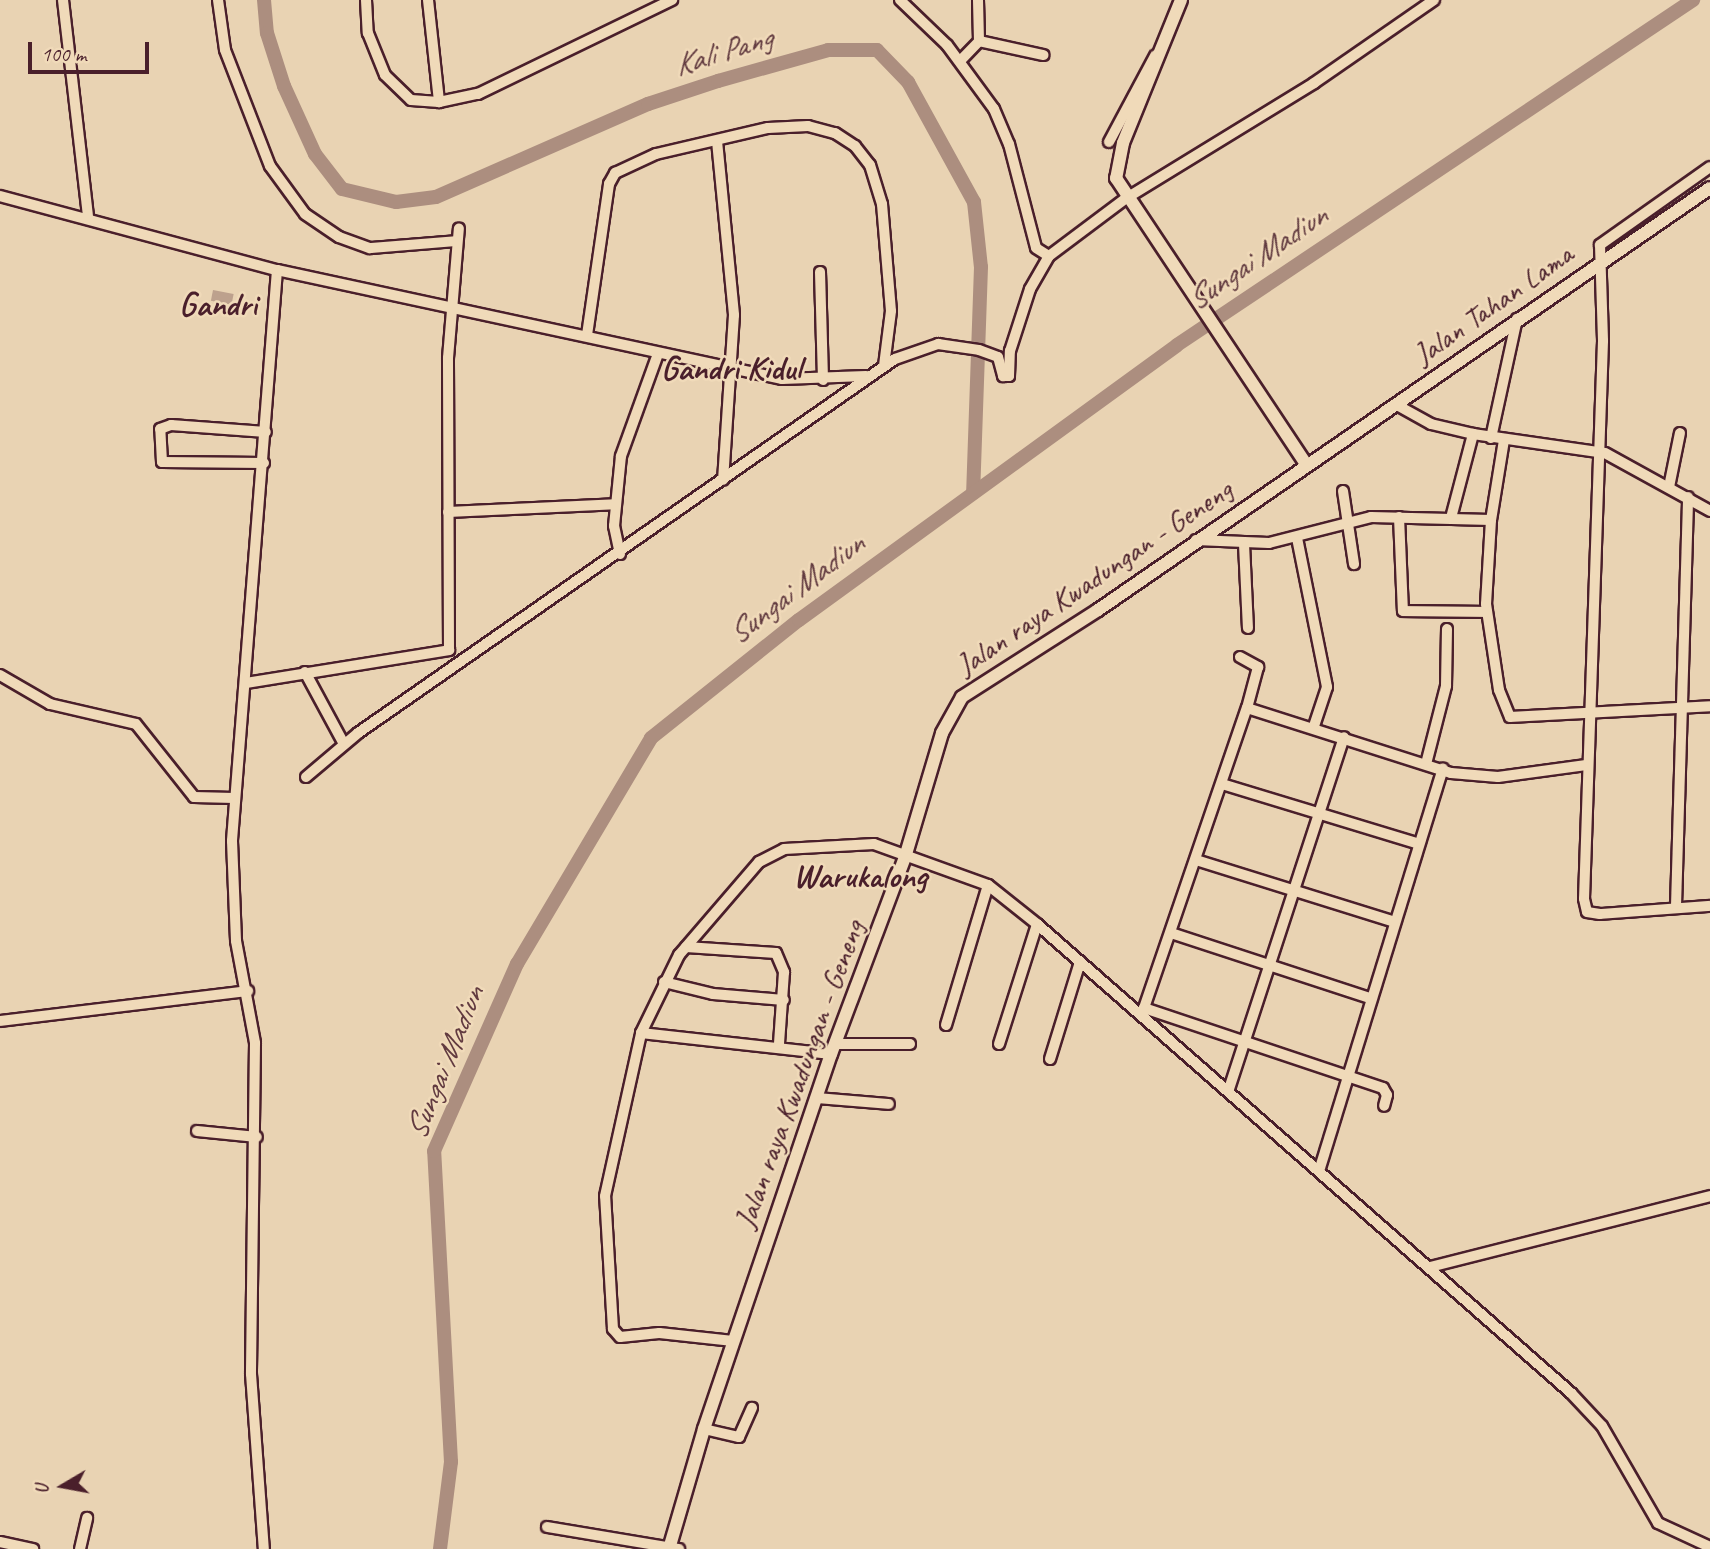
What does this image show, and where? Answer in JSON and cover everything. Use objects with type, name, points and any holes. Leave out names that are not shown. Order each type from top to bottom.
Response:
[{"type":"main road","points":[[1181,0],[1156,56],[1118,161],[1116,178],[1125,199],[1307,465]]},
{"type":"main road","name":"Jalan Tahan Lama","points":[[1307,465],[1710,188]]},
{"type":"main road","name":"Jalan raya Kwadungan - Geneng","points":[[673,1549],[704,1429],[733,1341],[833,1049],[906,854],[942,733],[962,697],[1307,465]]},
{"type":"street","points":[[63,0],[88,216]]},
{"type":"street","points":[[218,0],[225,50],[270,166],[305,214],[339,237],[370,248],[457,241]]},
{"type":"street","points":[[366,0],[368,33],[385,75],[411,100],[439,102],[478,94],[672,0]]},
{"type":"street","points":[[428,0],[439,102]]},
{"type":"street","points":[[900,0],[960,61],[994,108],[1009,144],[1036,248],[1049,256]]},
{"type":"street","points":[[960,61],[979,41],[978,0]]},
{"type":"street","points":[[306,777],[344,744],[620,554],[866,376],[938,344],[991,352],[1003,376],[1009,376],[1010,351],[1030,289],[1049,256],[1125,199],[1314,83],[1434,0]]},
{"type":"street","points":[[979,41],[1043,55]]},
{"type":"street","points":[[1109,142],[1156,56]]},
{"type":"street","points":[[587,335],[608,184],[615,173],[656,154],[808,126],[835,133],[870,165],[888,249],[891,311],[884,366]]},
{"type":"street","points":[[717,141],[732,252],[731,369],[723,480]]},
{"type":"street","points":[[1710,167],[1602,242],[1587,708],[1584,908],[1600,914],[1676,906],[1710,906]]},
{"type":"street","points":[[0,196],[88,216],[146,238],[278,270],[587,335],[658,354],[731,369],[823,380],[866,376]]},
{"type":"street","points":[[246,683],[449,650],[448,512],[452,308],[459,228]]},
{"type":"street","points":[[264,1549],[258,1423],[251,1374],[250,1232],[257,1137],[248,991],[236,941],[234,798],[246,683],[278,270]]},
{"type":"street","points":[[820,272],[823,380]]},
{"type":"street","points":[[1491,438],[1517,319]]},
{"type":"street","points":[[620,554],[615,504],[621,456],[658,354]]},
{"type":"street","points":[[1395,404],[1431,424],[1473,435],[1597,451],[1710,511]]},
{"type":"street","points":[[264,463],[162,462],[160,429],[171,425],[266,432]]},
{"type":"street","points":[[1669,487],[1680,433]]},
{"type":"street","points":[[1451,518],[1473,435]]},
{"type":"street","points":[[1504,440],[1491,520],[1487,611],[1499,690],[1510,717],[1587,708],[1710,706]]},
{"type":"street","points":[[1343,491],[1354,564]]},
{"type":"street","points":[[1676,906],[1688,497]]},
{"type":"street","points":[[448,512],[615,504]]},
{"type":"street","points":[[1399,517],[1403,611],[1487,611]]},
{"type":"street","points":[[1196,540],[1244,544],[1297,538],[1348,521],[1399,517],[1491,520]]},
{"type":"street","points":[[1297,538],[1327,687],[1314,726]]},
{"type":"street","points":[[1244,544],[1248,628]]},
{"type":"street","points":[[1426,764],[1446,686],[1447,629]]},
{"type":"street","points":[[1142,1011],[1247,708],[1258,667],[1240,657]]},
{"type":"street","points":[[305,672],[344,744]]},
{"type":"street","points":[[0,675],[50,704],[126,719],[144,730],[194,797],[234,798]]},
{"type":"street","points":[[1247,708],[1314,726],[1443,769],[1498,777],[1586,765]]},
{"type":"street","points":[[1229,1089],[1272,967],[1344,737]]},
{"type":"street","points":[[1320,1168],[1370,998],[1443,769]]},
{"type":"street","points":[[1222,784],[1419,844]]},
{"type":"street","points":[[733,1341],[659,1333],[620,1337],[613,1329],[605,1196],[641,1033],[664,982],[686,947],[769,855],[833,842],[874,844],[988,884],[1142,1011],[1587,1408],[1658,1523],[1710,1547]]},
{"type":"street","points":[[1196,860],[1395,922]]},
{"type":"street","points":[[946,1025],[988,884]]},
{"type":"street","points":[[999,1044],[1037,924]]},
{"type":"street","points":[[1171,933],[1370,998]]},
{"type":"street","points":[[686,947],[770,950],[784,972],[779,1044]]},
{"type":"street","points":[[1050,1059],[1080,962]]},
{"type":"street","points":[[664,982],[713,995],[784,1000]]},
{"type":"street","points":[[0,1021],[248,991]]},
{"type":"street","points":[[1142,1011],[1246,1041],[1387,1091],[1384,1106]]},
{"type":"street","points":[[641,1033],[833,1049],[910,1044]]},
{"type":"street","points":[[816,1098],[889,1104]]},
{"type":"street","points":[[197,1131],[257,1137]]},
{"type":"street","points":[[1430,1267],[1710,1196]]},
{"type":"street","points":[[704,1429],[739,1437],[752,1408]]},
{"type":"street","points":[[80,1549],[87,1518]]},
{"type":"street","points":[[547,1527],[673,1549]]},
{"type":"street","points":[[0,1542],[33,1549]]},
{"type":"building","points":[[213,290],[234,294],[232,305],[211,301]]},
{"type":"waterway","name":"Kali Pang","points":[[264,0],[267,33],[284,86],[315,154],[342,189],[396,202],[436,197],[648,104],[718,81],[828,50],[877,50],[908,82],[974,202],[981,267],[973,493]]},
{"type":"waterway","name":"Sungai Madiun","points":[[440,1549],[451,1462],[434,1151],[517,964],[651,738],[799,620],[1177,345],[1693,0]]},
{"type":"district","name":"Gandri","points":[[218,305]]},
{"type":"district","name":"Gandri Kidul","points":[[731,369]]},
{"type":"district","name":"Warukalong","points":[[860,877]]}]
